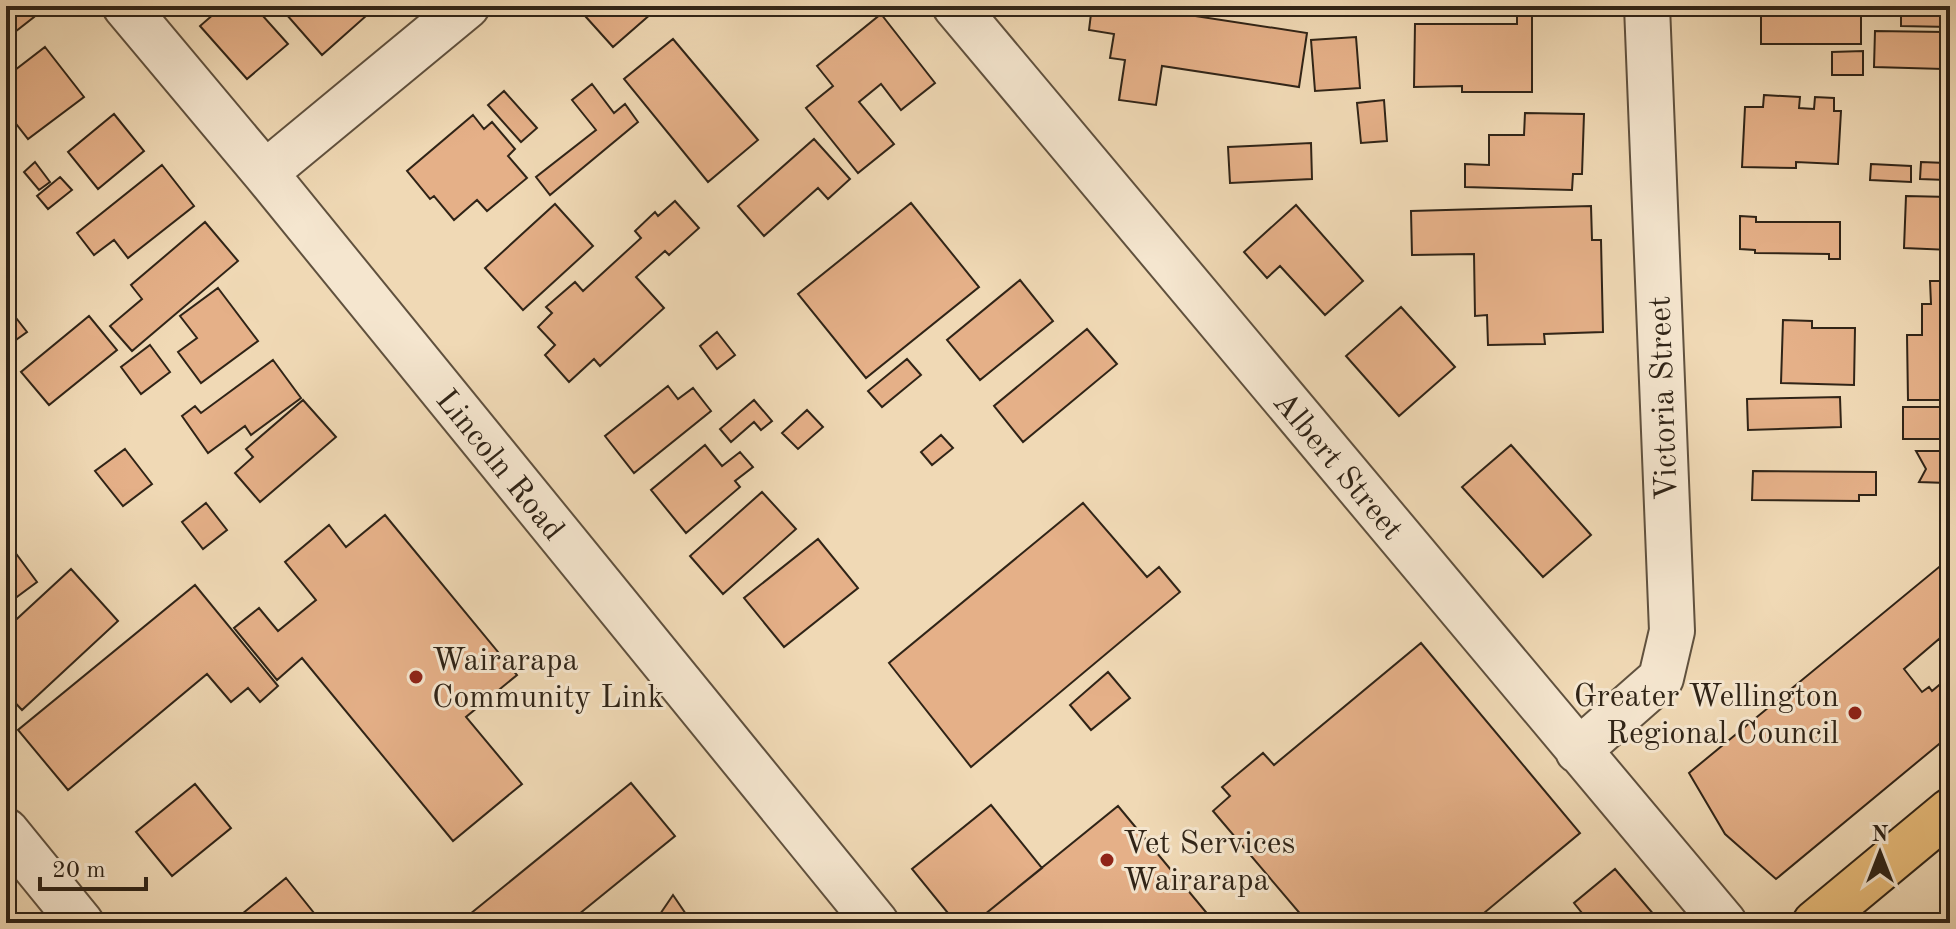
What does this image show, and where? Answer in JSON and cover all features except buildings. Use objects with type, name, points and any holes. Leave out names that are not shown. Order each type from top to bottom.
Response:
[{"type":"highway","points":[[1815,923],[1950,811]]},
{"type":"street","name":"Lincoln Road","points":[[125,6],[265,173],[876,923]]},
{"type":"street","points":[[265,173],[467,6]]},
{"type":"street","name":"Albert Street","points":[[955,6],[1724,923]]},
{"type":"street","name":"Victoria Street","points":[[1578,751],[1661,678],[1672,631],[1647,6]]},
{"type":"street","points":[[6,831],[81,923]]},
{"type":"place","name":"Wairarapa Community Link","points":[[416,677]]},
{"type":"place","name":"Greater Wellington Regional Council","points":[[1855,713]]},
{"type":"place","name":"Vet Services Wairarapa","points":[[1107,860]]}]
